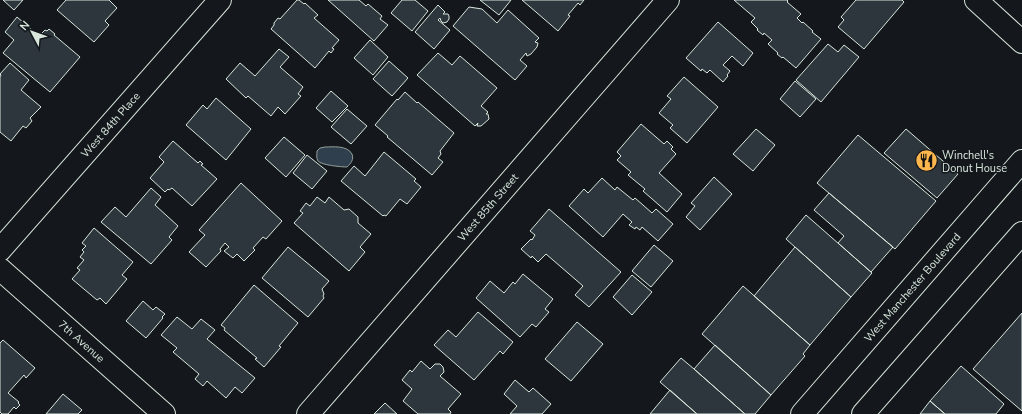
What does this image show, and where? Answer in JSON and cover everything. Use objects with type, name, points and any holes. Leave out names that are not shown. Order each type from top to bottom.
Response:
[{"type":"street","name":"West 84th Place","points":[[0,250],[220,0]]},
{"type":"street","name":"West 85th Street","points":[[308,414],[668,0]]},
{"type":"street","points":[[976,0],[1022,42]]},
{"type":"street","name":"West Manchester Boulevard","points":[[802,414],[1022,161]]},
{"type":"street","points":[[863,414],[1022,233]]},
{"type":"street","name":"7th Avenue","points":[[0,269],[164,414]]},
{"type":"water","points":[[340,147],[347,149],[352,154],[352,161],[347,167],[323,164],[317,159],[317,151],[320,148]]},
{"type":"building","points":[[3,0],[23,0],[14,10]]},
{"type":"building","points":[[66,0],[109,0],[117,8],[105,21],[109,25],[94,42],[57,10]]},
{"type":"building","points":[[297,0],[304,4],[305,3],[318,15],[314,18],[339,40],[332,48],[334,49],[331,53],[329,51],[315,68],[271,29],[278,18],[280,19]]},
{"type":"building","points":[[328,0],[359,0],[366,6],[368,4],[382,16],[380,19],[388,25],[374,41]]},
{"type":"building","points":[[402,0],[415,0],[428,11],[412,31],[391,13]]},
{"type":"building","points":[[480,0],[511,0],[499,15]]},
{"type":"building","points":[[522,0],[584,0],[580,5],[578,3],[558,31]]},
{"type":"building","points":[[734,0],[787,0],[787,2],[801,14],[797,18],[821,39],[796,68],[777,54],[778,53],[768,44],[772,40],[764,33],[763,35],[757,30],[758,29],[751,22],[755,18]]},
{"type":"building","points":[[856,0],[902,0],[904,2],[864,49],[838,27],[844,20],[841,17]]},
{"type":"building","points":[[438,5],[445,12],[443,14],[448,14],[449,19],[447,22],[443,23],[440,18],[438,20],[450,30],[434,49],[415,32]]},
{"type":"building","points":[[469,7],[482,9],[497,23],[508,10],[539,38],[535,42],[538,43],[537,47],[531,54],[527,56],[526,53],[520,60],[527,66],[515,80],[453,26]]},
{"type":"building","points":[[17,17],[39,36],[45,30],[47,31],[49,29],[80,57],[50,92],[3,53],[14,40],[5,32]]},
{"type":"building","points":[[718,22],[753,53],[743,66],[732,56],[723,65],[730,71],[723,82],[710,70],[707,73],[702,69],[701,71],[686,58]]},
{"type":"building","points":[[370,40],[388,57],[373,75],[354,58]]},
{"type":"building","points":[[828,44],[838,52],[844,45],[859,57],[821,102],[796,80]]},
{"type":"building","points":[[279,49],[289,57],[280,67],[303,87],[298,94],[301,96],[285,114],[278,107],[271,116],[248,96],[246,98],[226,79],[240,63],[255,76]]},
{"type":"building","points":[[438,53],[452,65],[460,56],[497,88],[481,106],[488,112],[486,114],[488,114],[489,119],[481,126],[477,126],[478,123],[475,126],[417,75]]},
{"type":"building","points":[[389,61],[408,78],[392,96],[373,79]]},
{"type":"building","points":[[10,63],[29,80],[21,90],[41,107],[30,118],[32,121],[26,128],[23,126],[11,141],[0,132],[0,74]]},
{"type":"building","points":[[684,77],[718,107],[687,143],[670,128],[673,125],[659,113],[671,99],[667,96]]},
{"type":"building","points":[[795,81],[816,99],[800,117],[780,99]]},
{"type":"building","points":[[331,91],[348,106],[332,122],[316,108]]},
{"type":"building","points":[[405,92],[454,133],[440,151],[441,154],[438,158],[443,162],[432,175],[375,125],[397,99],[398,100]]},
{"type":"building","points":[[216,98],[251,129],[226,160],[186,125],[203,105],[207,109]]},
{"type":"building","points":[[347,109],[367,126],[351,144],[331,127]]},
{"type":"building","points":[[641,124],[664,144],[667,141],[673,147],[671,149],[676,154],[659,173],[682,194],[667,212],[643,191],[645,189],[628,175],[631,172],[617,160],[621,156],[617,152]]},
{"type":"building","points":[[756,129],[775,145],[753,171],[733,154]]},
{"type":"building","points":[[906,129],[958,174],[937,198],[884,153]]},
{"type":"building","points":[[858,135],[936,201],[895,249],[817,183]]},
{"type":"building","points":[[284,137],[305,155],[286,177],[265,158]]},
{"type":"building","points":[[173,141],[198,163],[200,161],[203,164],[201,165],[217,179],[192,206],[172,188],[165,192],[150,178],[164,162],[159,157]]},
{"type":"building","points":[[384,152],[416,179],[414,181],[421,187],[407,204],[400,199],[386,216],[383,216],[341,181],[354,166],[365,176]]},
{"type":"building","points":[[307,155],[327,171],[312,189],[293,173]]},
{"type":"building","points":[[714,177],[732,194],[700,230],[686,217],[695,206],[691,203]]},
{"type":"building","points":[[602,178],[615,190],[617,187],[633,200],[635,198],[652,213],[656,209],[673,224],[658,241],[642,227],[640,230],[629,225],[632,222],[623,214],[603,237],[569,206],[584,189],[588,193]]},
{"type":"building","points":[[241,183],[282,221],[266,239],[263,237],[253,248],[255,250],[244,261],[237,254],[233,258],[224,251],[229,247],[225,243],[220,249],[221,251],[206,267],[189,252],[205,235],[199,230]]},
{"type":"building","points":[[151,188],[161,197],[155,205],[178,226],[169,237],[172,240],[151,264],[101,222],[115,207],[126,217]]},
{"type":"building","points":[[829,193],[893,247],[871,272],[838,243],[844,236],[814,210]]},
{"type":"building","points":[[317,197],[325,203],[329,197],[344,210],[349,209],[358,217],[358,223],[371,234],[360,247],[365,252],[349,271],[294,223],[303,213],[300,211],[306,203],[310,206]]},
{"type":"building","points":[[549,209],[621,272],[589,307],[575,295],[583,286],[546,254],[538,262],[521,249],[531,239],[532,240],[535,235],[530,231]]},
{"type":"building","points":[[806,215],[872,273],[851,297],[786,239]]},
{"type":"building","points":[[94,228],[133,262],[122,275],[127,279],[106,304],[100,298],[97,300],[72,279],[80,270],[77,268],[84,260],[80,257],[84,252],[82,250],[86,246],[82,243]]},
{"type":"building","points":[[654,245],[673,261],[651,287],[632,271]]},
{"type":"building","points":[[288,247],[329,281],[322,289],[324,298],[308,317],[262,278]]},
{"type":"building","points":[[795,247],[851,297],[810,345],[754,296]]},
{"type":"building","points":[[523,274],[553,299],[545,309],[549,312],[536,327],[532,324],[520,337],[476,298],[490,281],[504,293],[513,282],[515,284]]},
{"type":"building","points":[[632,275],[652,292],[632,315],[613,297]]},
{"type":"building","points":[[254,285],[298,323],[279,346],[281,347],[264,367],[255,359],[257,358],[224,330],[225,328],[221,325]]},
{"type":"building","points":[[743,286],[810,345],[803,354],[805,356],[771,395],[702,334]]},
{"type":"building","points":[[143,301],[153,310],[156,307],[165,314],[146,338],[126,321]]},
{"type":"building","points":[[478,312],[513,342],[503,354],[500,351],[474,380],[434,345],[448,330],[456,337]]},
{"type":"building","points":[[1022,313],[1022,411],[973,369]]},
{"type":"building","points":[[177,317],[192,329],[201,319],[215,330],[207,339],[255,378],[242,393],[235,387],[226,398],[207,381],[203,386],[195,379],[199,374],[173,352],[177,348],[161,335]]},
{"type":"building","points":[[577,322],[603,344],[571,381],[545,359]]},
{"type":"building","points":[[3,340],[35,368],[26,378],[24,375],[8,393],[19,402],[18,403],[20,405],[16,409],[14,407],[8,414],[2,414],[0,412],[0,343]]},
{"type":"building","points":[[715,345],[771,395],[755,414],[745,414],[694,369]]},
{"type":"building","points":[[681,358],[745,414],[697,414],[660,382]]},
{"type":"building","points":[[421,361],[430,369],[435,364],[440,364],[443,367],[444,372],[440,376],[461,394],[448,409],[451,412],[450,414],[418,414],[403,401],[412,389],[402,380],[410,370],[412,372]]},
{"type":"building","points":[[961,366],[1004,404],[996,414],[945,414],[930,401]]},
{"type":"building","points":[[515,380],[529,392],[533,388],[551,404],[542,414],[510,414],[517,406],[504,394]]},
{"type":"building","points":[[670,390],[697,414],[650,414]]},
{"type":"building","points":[[63,394],[82,410],[78,414],[46,414]]},
{"type":"building","points":[[930,401],[945,414],[920,414]]},
{"type":"building","points":[[385,403],[397,414],[374,414]]},
{"type":"place","name":"Winchell's Donut House","points":[[926,161]]}]
